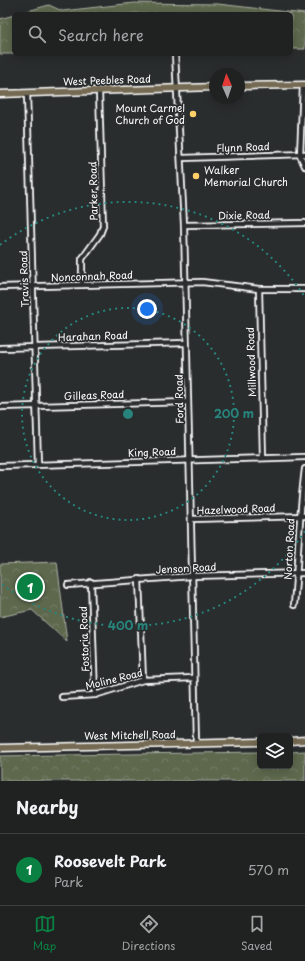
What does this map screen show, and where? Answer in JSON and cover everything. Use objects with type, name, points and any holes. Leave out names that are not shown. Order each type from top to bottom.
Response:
[{"type":"main road","points":[[245,86],[304,85]]},
{"type":"main road","name":"West Peebles Road","points":[[0,94],[209,87]]},
{"type":"main road","points":[[293,741],[305,740]]},
{"type":"main road","name":"West Mitchell Road","points":[[0,748],[257,742]]},
{"type":"street","name":"Ford Road","points":[[175,56],[182,158],[196,743]]},
{"type":"street","points":[[304,85],[302,155],[305,166]]},
{"type":"street","name":"Parker Road","points":[[82,285],[82,259],[100,234],[103,226],[99,91]]},
{"type":"street","name":"Travis Road","points":[[27,93],[38,464]]},
{"type":"street","name":"Flynn Road","points":[[182,158],[302,155]]},
{"type":"street","name":"Dixie Road","points":[[184,225],[305,223]]},
{"type":"street","name":"Nonconnah Road","points":[[0,287],[184,282],[212,283],[259,289],[305,289]]},
{"type":"street","name":"Millwood Road","points":[[259,289],[263,458]]},
{"type":"street","name":"Harahan Road","points":[[0,348],[186,343]]},
{"type":"street","name":"Gilleas Road","points":[[0,407],[188,402]]},
{"type":"street","name":"King Road","points":[[0,466],[305,457]]},
{"type":"street","name":"Norton Road","points":[[294,605],[297,573],[299,516],[305,469]]},
{"type":"street","name":"Hazelwood Road","points":[[191,520],[305,516]]},
{"type":"street","name":"Jenson Road","points":[[68,585],[91,582],[192,576],[305,573]]},
{"type":"street","points":[[139,579],[143,680]]},
{"type":"street","name":"Fostoria Road","points":[[91,582],[95,695]]},
{"type":"street","name":"Moline Road","points":[[62,697],[95,695],[143,680],[194,678]]},
{"type":"green space","points":[[134,3],[218,4],[288,12],[24,12],[49,5],[62,11]]},
{"type":"green space","points":[[293,13],[305,14],[305,49],[293,49]]},
{"type":"green space","points":[[12,16],[12,54],[0,54],[0,19]]},
{"type":"green space","points":[[57,562],[67,642],[32,610],[0,617],[0,564]]},
{"type":"green space","points":[[305,751],[305,781],[0,781],[0,756],[257,752],[257,769],[293,769],[293,752]]},
{"type":"place","name":"Mount Carmel Church of God","points":[[193,114]]},
{"type":"place","name":"Walker Memorial Church","points":[[196,176]]},
{"type":"place","name":"Roosevelt Park","points":[[30,587]]}]
